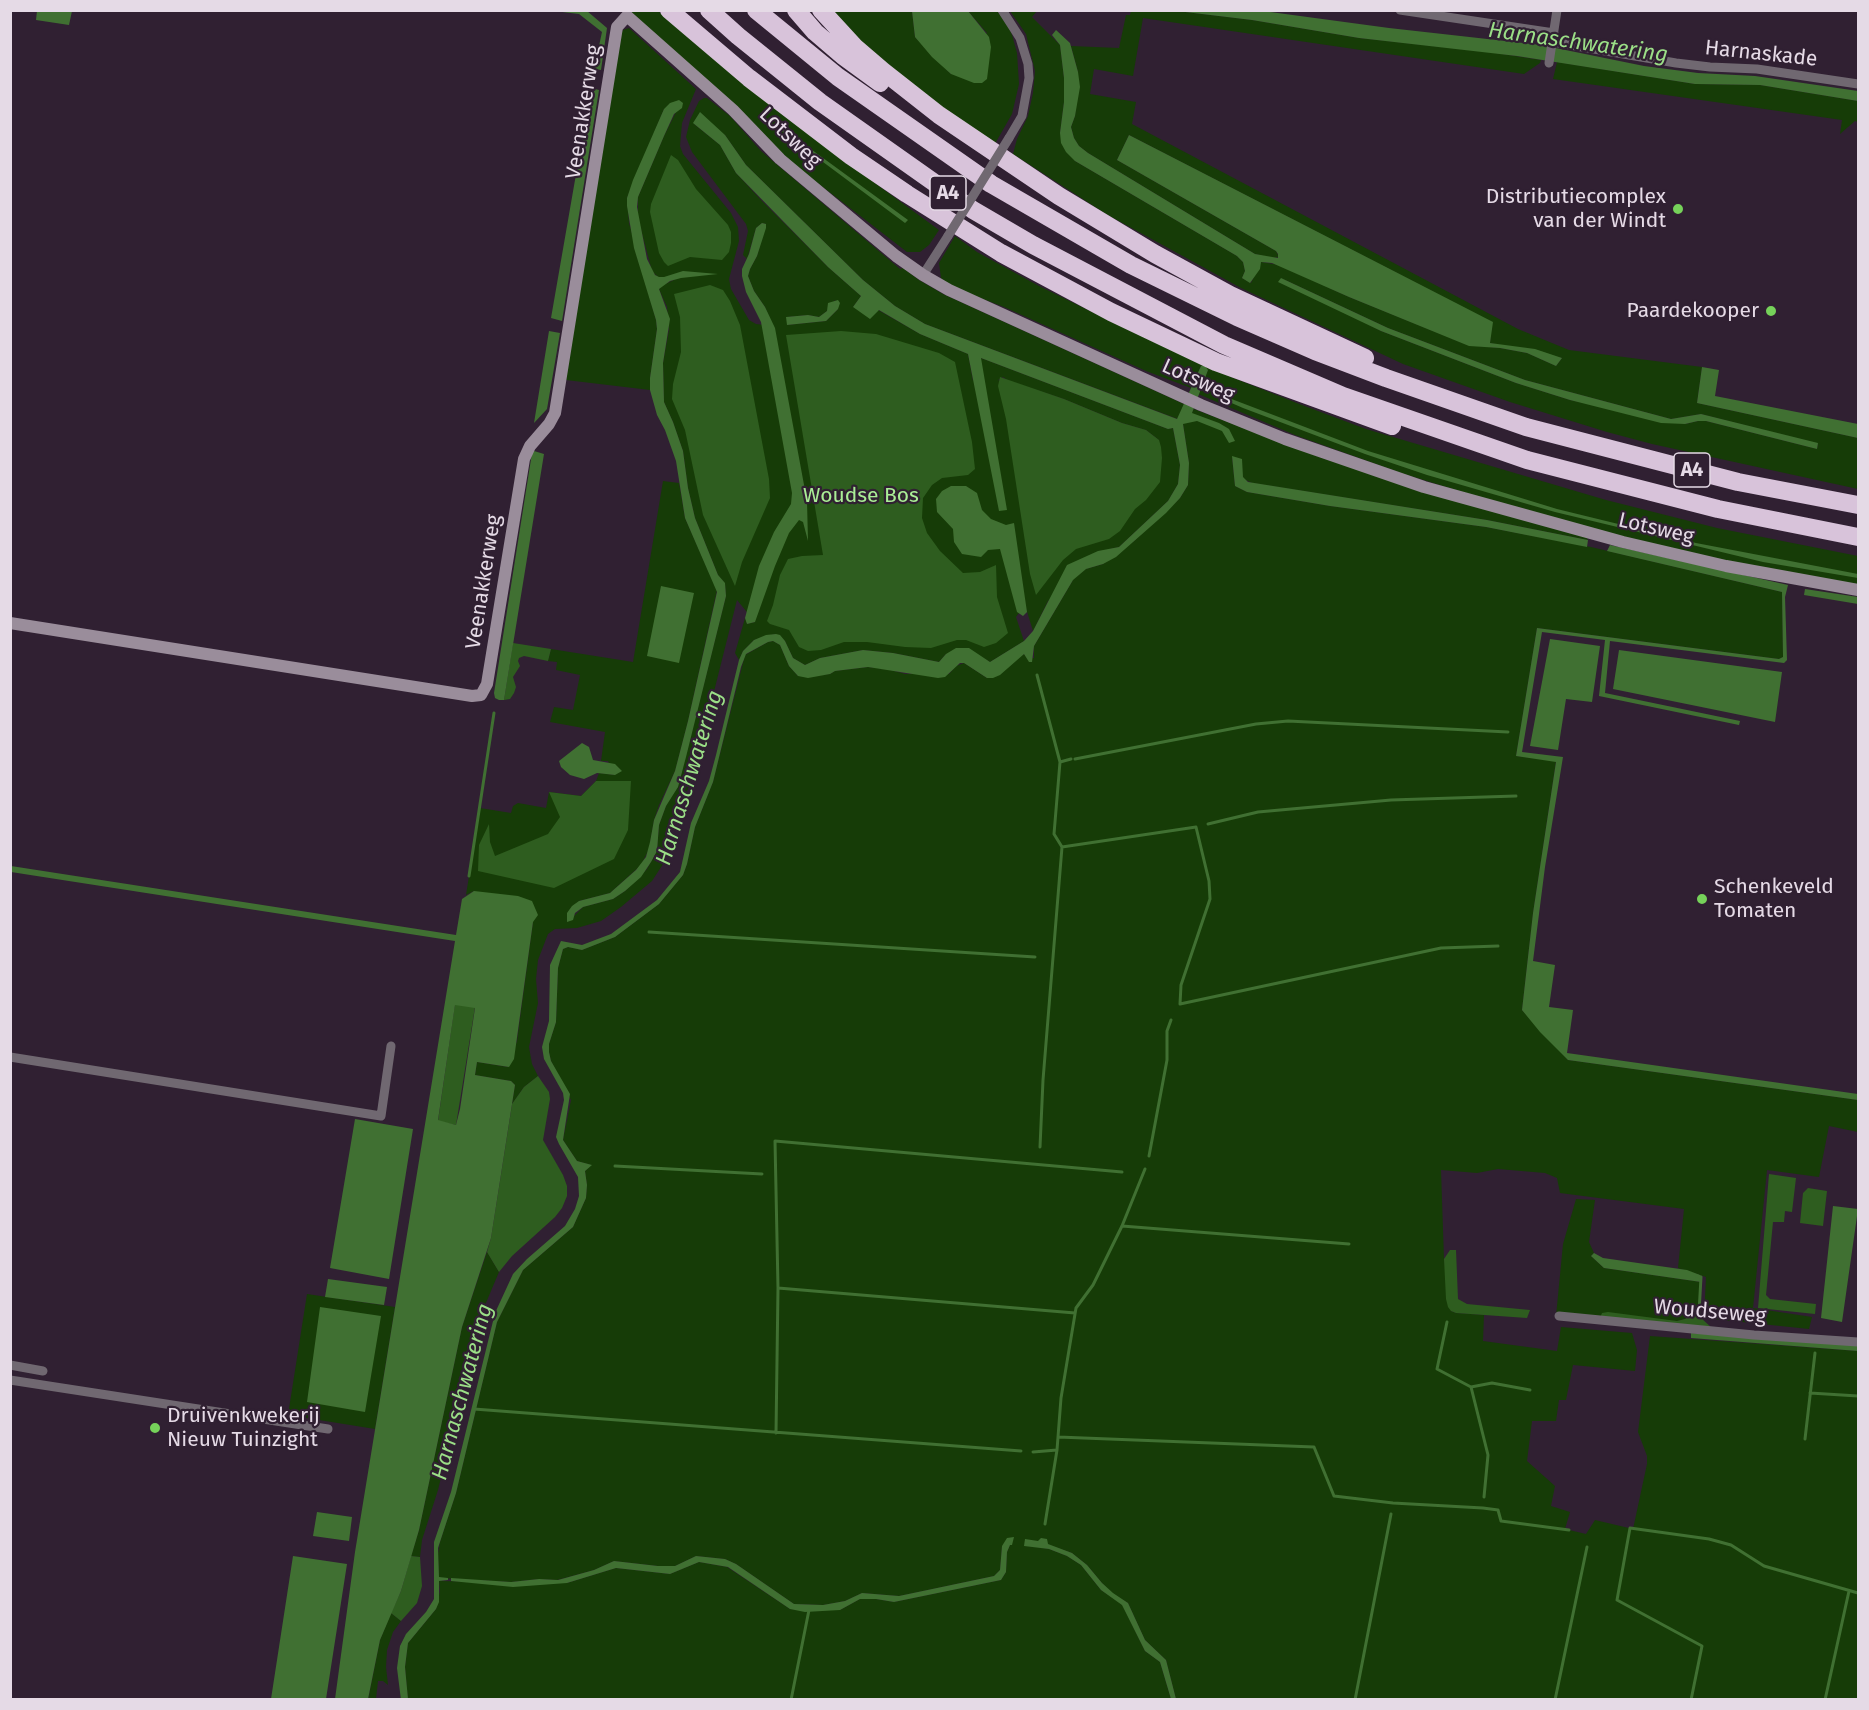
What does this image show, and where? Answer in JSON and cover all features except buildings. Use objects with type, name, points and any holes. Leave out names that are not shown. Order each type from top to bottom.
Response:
[{"type":"highway","name":"A4","points":[[669,10],[791,111],[851,156],[962,230],[1047,279],[1210,359],[1359,416],[1486,457],[1527,460]]},
{"type":"highway","name":"A4","points":[[710,10],[738,36],[820,102],[973,210],[1042,250],[1217,342],[1343,396],[1527,460],[1718,509],[1858,537]]},
{"type":"highway","name":"A4","points":[[756,10],[838,77],[991,184],[1131,265],[1464,397],[1526,427],[1738,482],[1858,506]]},
{"type":"highway","name":"A4","points":[[796,10],[815,32],[859,68],[960,139],[994,153]]},
{"type":"highway","name":"A4","points":[[821,10],[855,47],[883,71],[994,153],[1234,306]]},
{"type":"street","points":[[923,275],[1022,116],[1029,78],[1028,64],[1020,38],[1002,10]]},
{"type":"street","name":"Harnaskade","points":[[1400,10],[1676,63],[1757,69],[1858,84]]},
{"type":"street","points":[[1550,63],[1557,10]]},
{"type":"street","name":"Lotsweg","points":[[624,13],[733,110],[780,159],[896,256],[949,290],[1201,405],[1346,461],[1424,487],[1522,515],[1726,566],[1858,590]]},
{"type":"street","name":"Veenakkerweg","points":[[10,623],[472,696],[481,695],[487,684],[524,459],[530,446],[549,424],[555,413],[617,27],[624,13]]},
{"type":"street","points":[[10,1057],[381,1116],[391,1046]]},
{"type":"street","name":"Woudseweg","points":[[1559,1316],[1754,1335],[1858,1342]]},
{"type":"street","points":[[10,1365],[43,1371]]},
{"type":"street","points":[[10,1380],[328,1429]]},
{"type":"green space","points":[[630,11],[658,11],[736,78],[939,230],[929,245],[920,252],[907,252],[780,154],[744,114]]},
{"type":"green space","points":[[824,11],[912,11],[915,37],[951,74],[987,33],[968,11],[997,11],[1007,23],[1012,35],[1017,53],[1019,84],[1012,114],[992,149],[924,101]]},
{"type":"green space","points":[[1010,11],[1037,11],[1032,17],[1060,45],[1064,102],[1060,133],[1075,161],[1237,256],[1243,262],[1245,271],[1242,278],[1251,283],[1261,262],[1279,265],[1349,297],[1468,345],[1527,353],[1556,366],[1562,358],[1490,343],[1492,322],[1129,135],[1117,160],[1276,251],[1279,257],[1272,258],[1255,254],[1088,153],[1079,146],[1071,127],[1075,116],[1078,72],[1071,46],[1119,48],[1126,15],[1130,15],[1131,11],[1177,11],[1252,20],[1359,38],[1541,60],[1524,74],[1143,18],[1133,76],[1094,69],[1090,94],[1136,102],[1132,124],[1518,329],[1569,350],[1702,367],[1697,403],[1858,438],[1858,489],[1652,444],[1510,402],[1403,364],[1241,288],[1106,214],[1013,154],[1028,116],[1033,93],[1035,71],[1026,34]],"holes":[[[1281,278],[1388,328],[1525,380],[1671,419],[1701,414],[1818,444],[1817,449],[1706,421],[1685,424],[1570,400],[1516,383],[1381,331]]]},
{"type":"green space","name":"Woudse Bos","points":[[629,28],[696,89],[682,123],[680,146],[683,154],[731,213],[738,227],[739,241],[729,279],[731,289],[749,320],[756,324],[773,326],[748,276],[757,256],[766,224],[762,223],[756,228],[747,259],[743,255],[748,231],[746,224],[692,152],[686,137],[690,120],[699,101],[704,98],[730,116],[761,151],[900,269],[903,268],[943,294],[1184,404],[1178,419],[925,324],[895,306],[863,280],[746,165],[725,135],[694,124],[720,145],[736,173],[761,200],[828,267],[861,296],[853,307],[878,310],[920,334],[968,354],[973,381],[981,358],[1168,429],[1173,428],[1180,465],[1178,484],[1168,501],[1119,547],[1110,549],[1048,601],[1033,631],[1025,605],[1016,617],[1024,641],[990,662],[985,659],[946,654],[939,662],[863,650],[820,658],[805,665],[793,658],[785,641],[775,634],[754,640],[743,651],[739,660],[735,653],[745,618],[747,624],[755,622],[737,600],[692,779],[673,825],[665,861],[652,881],[601,921],[577,928],[555,929],[548,934],[538,960],[536,979],[538,1003],[529,1047],[532,1064],[538,1076],[524,1087],[512,1104],[515,1085],[511,1081],[475,1075],[477,1062],[508,1067],[517,1041],[533,922],[474,891],[466,895],[480,808],[511,813],[513,806],[518,803],[546,808],[549,792],[581,796],[596,781],[599,773],[615,775],[608,761],[601,761],[605,732],[550,722],[554,707],[573,710],[580,675],[556,670],[557,662],[548,661],[551,649],[633,662],[663,481],[679,483],[685,518],[717,590],[688,721],[675,771],[659,805],[649,849],[641,865],[610,893],[579,901],[573,917],[583,907],[613,899],[625,891],[647,869],[657,851],[659,825],[667,803],[678,787],[726,596],[725,584],[718,575],[695,518],[683,451],[664,402],[663,363],[669,330],[667,307],[659,289],[676,279],[658,277],[652,271],[638,218],[638,197],[676,112],[664,109],[627,198],[629,223],[656,320],[650,390],[566,380],[620,36],[623,30]],"holes":[[[835,300],[838,309],[826,321],[787,325],[787,317],[808,315],[819,317]],[[1003,377],[1146,430],[1159,440],[998,380]]]},
{"type":"green space","points":[[1557,62],[1695,84],[1760,85],[1858,101],[1858,122],[1855,121],[1840,134],[1842,120],[1553,79]]},
{"type":"green space","points":[[671,155],[678,160],[696,189],[728,225],[731,232],[731,243],[729,252],[722,260],[690,257],[668,266],[659,253],[650,212],[651,204]]},
{"type":"green space","points":[[955,236],[977,252],[1039,286],[1137,334],[1231,377],[1302,405],[1366,429],[1606,500],[1717,528],[1858,556],[1858,585],[1707,557],[1624,538],[1401,473],[1295,435],[1198,394],[1208,370],[1201,366],[1191,388],[1146,371],[1004,307],[949,286],[941,278],[939,263]]},
{"type":"green space","points":[[710,285],[723,290],[740,325],[769,479],[770,498],[742,562],[735,586],[703,515],[685,430],[672,399],[673,384],[681,352],[680,317],[674,294]]},
{"type":"green space","name":"Woudse Bos","points":[[841,331],[876,334],[939,353],[955,362],[972,442],[975,469],[968,475],[942,478],[932,485],[923,498],[922,518],[927,533],[940,551],[963,573],[980,572],[996,565],[997,597],[1008,633],[996,643],[984,647],[966,640],[957,640],[931,648],[844,642],[821,650],[808,651],[799,647],[789,630],[767,621],[780,575],[788,559],[823,555],[786,335]]},
{"type":"green space","points":[[1000,377],[1146,430],[1159,440],[1161,447],[1160,482],[1146,500],[1135,509],[1120,531],[1109,539],[1076,549],[1063,560],[1036,595],[1030,574],[1006,419],[998,386]]},
{"type":"green space","points":[[1194,409],[1325,459],[1586,536],[1588,540],[1487,520],[1252,483],[1244,479],[1232,457],[1235,486],[1247,492],[1330,506],[1486,527],[1591,547],[1782,592],[1783,657],[1779,659],[1537,628],[1516,756],[1556,761],[1533,913],[1522,1010],[1568,1060],[1858,1100],[1858,1132],[1829,1126],[1819,1177],[1767,1170],[1753,1308],[1812,1317],[1809,1329],[1704,1318],[1706,1277],[1678,1268],[1684,1209],[1560,1193],[1557,1178],[1545,1173],[1498,1169],[1477,1173],[1441,1170],[1444,1259],[1451,1311],[1484,1315],[1483,1341],[1557,1351],[1561,1327],[1632,1333],[1637,1350],[1635,1371],[1573,1365],[1566,1400],[1559,1400],[1556,1421],[1532,1421],[1527,1461],[1555,1486],[1551,1506],[1570,1512],[1565,1529],[1586,1534],[1595,1520],[1633,1529],[1647,1464],[1647,1456],[1638,1432],[1650,1336],[1858,1351],[1858,1699],[1176,1699],[1166,1660],[1145,1640],[1128,1603],[1113,1594],[1087,1565],[1072,1553],[1038,1541],[1024,1545],[1049,1549],[1067,1556],[1081,1565],[1101,1590],[1122,1604],[1145,1651],[1160,1662],[1171,1699],[408,1700],[405,1667],[408,1643],[436,1609],[440,1591],[439,1581],[567,1583],[616,1568],[670,1574],[699,1562],[727,1567],[790,1609],[840,1610],[860,1599],[894,1602],[1001,1580],[1006,1572],[1007,1552],[1010,1545],[1002,1546],[1000,1570],[994,1576],[899,1596],[862,1593],[845,1601],[823,1605],[794,1604],[736,1564],[725,1559],[696,1556],[675,1566],[614,1561],[594,1570],[557,1580],[511,1582],[439,1578],[438,1554],[456,1493],[497,1322],[523,1270],[573,1227],[586,1198],[585,1171],[591,1165],[577,1161],[563,1140],[571,1100],[551,1061],[549,1052],[549,1044],[556,1022],[558,968],[563,949],[568,947],[582,950],[615,937],[659,904],[683,875],[695,827],[713,782],[745,655],[773,641],[780,645],[789,666],[798,676],[830,674],[835,671],[868,667],[905,674],[949,674],[956,666],[964,663],[987,678],[1024,654],[1028,659],[1034,658],[1034,646],[1073,580],[1086,569],[1103,564],[1134,541],[1180,498],[1188,485],[1189,463],[1183,424]]},
{"type":"green space","points":[[513,643],[551,649],[548,661],[524,656],[519,658],[520,666],[513,677],[516,687],[514,693],[510,699],[504,700]]},
{"type":"green space","points":[[596,781],[631,781],[628,830],[614,859],[554,888],[478,871],[479,845],[489,824],[490,842],[495,856],[548,834],[560,817],[549,792],[581,796]]},
{"type":"green space","points":[[455,1004],[475,1007],[456,1125],[438,1121]]},
{"type":"green space","points":[[538,1076],[549,1092],[550,1099],[543,1140],[563,1175],[567,1186],[567,1196],[555,1217],[512,1256],[499,1272],[487,1252],[512,1104],[524,1087]]},
{"type":"green space","points":[[1769,1174],[1796,1178],[1792,1212],[1785,1211],[1784,1222],[1773,1222],[1766,1295],[1770,1299],[1816,1304],[1815,1314],[1758,1308]]},
{"type":"green space","points":[[1808,1188],[1827,1191],[1823,1226],[1800,1223],[1803,1193]]},
{"type":"green space","points":[[1576,1199],[1595,1200],[1589,1242],[1594,1253],[1591,1256],[1604,1268],[1701,1282],[1700,1310],[1677,1321],[1599,1320],[1556,1316],[1563,1244]]},
{"type":"green space","points":[[1450,1250],[1456,1250],[1458,1299],[1467,1304],[1530,1310],[1527,1318],[1451,1311],[1446,1299],[1444,1259]]},
{"type":"green space","points":[[487,1252],[499,1272],[480,1317],[438,1490],[422,1540],[420,1557],[411,1556],[419,1530],[462,1327]]},
{"type":"green space","points":[[307,1294],[395,1307],[375,1429],[288,1415]]},
{"type":"green space","points":[[1700,1310],[1701,1318],[1712,1328],[1599,1320],[1602,1313],[1608,1312],[1677,1321]]},
{"type":"green space","points":[[411,1556],[420,1557],[422,1586],[417,1603],[401,1621],[391,1613],[401,1591]]},
{"type":"green space","points":[[391,1613],[401,1621],[393,1632],[387,1650],[388,1685],[383,1681],[378,1681],[376,1699],[368,1700],[380,1640]]},
{"type":"shaded area","points":[[37,11],[72,11],[69,25],[36,20]]},
{"type":"shaded area","points":[[554,11],[587,11],[607,28],[601,70],[594,69],[602,32],[579,14]]},
{"type":"shaded area","points":[[912,11],[968,11],[989,37],[991,47],[987,79],[982,83],[974,83],[951,74],[932,57],[915,37]]},
{"type":"shaded area","points":[[1177,11],[1263,11],[1541,45],[1644,66],[1698,73],[1755,76],[1858,91],[1858,101],[1760,85],[1695,84],[1517,56],[1359,38],[1252,20]]},
{"type":"shaded area","points":[[1056,30],[1070,43],[1078,72],[1080,87],[1071,127],[1079,146],[1088,153],[1255,254],[1278,258],[1276,251],[1117,160],[1129,135],[1493,322],[1490,343],[1535,349],[1562,358],[1556,366],[1527,353],[1469,346],[1272,263],[1261,262],[1260,269],[1250,283],[1242,278],[1245,271],[1243,262],[1237,256],[1075,161],[1066,152],[1061,143],[1060,133],[1064,78],[1060,45],[1052,35]]},
{"type":"shaded area","points":[[591,88],[599,90],[562,321],[551,318]]},
{"type":"shaded area","points":[[679,100],[683,103],[682,108],[674,114],[638,197],[637,207],[647,259],[655,275],[664,277],[683,271],[718,274],[681,278],[670,281],[659,289],[670,319],[663,363],[664,402],[683,451],[695,518],[718,575],[725,583],[726,596],[678,787],[666,806],[659,825],[657,851],[641,877],[625,891],[613,899],[583,907],[575,913],[573,920],[567,922],[567,913],[572,906],[579,901],[610,893],[636,870],[646,857],[654,820],[675,771],[717,592],[685,518],[676,461],[657,415],[650,390],[656,320],[634,248],[627,206],[633,180],[664,109],[670,103]]},
{"type":"shaded area","points":[[700,112],[725,135],[746,165],[863,280],[895,306],[925,324],[1177,419],[1201,366],[1205,366],[1208,370],[1192,413],[1229,429],[1235,441],[1229,443],[1222,431],[1197,421],[1183,424],[1189,463],[1188,485],[1180,498],[1116,557],[1086,569],[1073,580],[1034,646],[1032,662],[1029,662],[1024,654],[1000,675],[993,678],[987,678],[964,663],[960,663],[945,677],[938,678],[868,667],[835,671],[808,678],[798,676],[789,666],[780,645],[773,641],[746,654],[713,782],[695,827],[683,875],[659,904],[615,937],[582,950],[568,947],[563,949],[558,968],[556,1022],[549,1044],[549,1052],[551,1061],[570,1094],[563,1140],[577,1161],[592,1165],[585,1171],[586,1198],[573,1227],[523,1270],[497,1322],[456,1493],[438,1548],[439,1577],[448,1578],[448,1580],[439,1581],[439,1602],[436,1609],[408,1643],[405,1667],[408,1699],[401,1700],[397,1668],[400,1646],[406,1634],[426,1612],[434,1599],[434,1542],[451,1492],[495,1313],[513,1274],[565,1226],[575,1209],[579,1196],[578,1177],[556,1137],[564,1100],[563,1093],[544,1059],[542,1047],[549,1021],[550,965],[561,941],[582,945],[611,934],[657,900],[680,872],[691,823],[709,781],[743,651],[754,640],[776,634],[785,641],[793,658],[805,665],[820,658],[863,650],[939,662],[956,648],[969,648],[990,662],[1024,641],[1033,631],[1067,565],[1098,551],[1119,547],[1168,501],[1178,484],[1180,465],[1173,428],[1168,429],[981,358],[1007,510],[999,511],[968,354],[920,334],[879,310],[870,319],[853,307],[861,296],[828,267],[736,173],[720,145],[693,123]]},
{"type":"shaded area","points":[[778,124],[908,220],[905,223],[776,127]]},
{"type":"shaded area","points":[[762,223],[766,224],[766,228],[748,276],[775,328],[807,501],[808,541],[803,522],[799,520],[789,533],[755,622],[747,624],[745,618],[759,566],[774,532],[791,504],[792,493],[761,322],[746,292],[742,276],[742,269],[756,228]]},
{"type":"shaded area","points":[[1281,278],[1388,328],[1525,380],[1671,419],[1701,414],[1818,443],[1817,449],[1706,421],[1685,424],[1661,423],[1570,400],[1516,383],[1381,331],[1278,282]]},
{"type":"shaded area","points":[[838,300],[840,303],[838,309],[826,321],[787,325],[786,317],[808,315],[819,317],[827,311],[828,303]]},
{"type":"shaded area","points":[[549,331],[560,333],[547,409],[534,423]]},
{"type":"shaded area","points":[[1702,367],[1719,370],[1715,396],[1858,424],[1858,438],[1697,403]]},
{"type":"shaded area","points":[[1221,395],[1368,451],[1557,509],[1696,543],[1858,574],[1858,578],[1763,562],[1555,512],[1427,475],[1365,454],[1243,408],[1220,398]]},
{"type":"shaded area","points":[[534,451],[544,454],[504,700],[499,700],[495,698],[494,693]]},
{"type":"shaded area","points":[[1232,456],[1242,459],[1243,477],[1248,482],[1487,520],[1588,540],[1587,547],[1486,527],[1330,506],[1247,492],[1235,486]]},
{"type":"shaded area","points":[[951,486],[966,486],[977,493],[982,510],[991,519],[1006,525],[1014,523],[1027,612],[1023,616],[1017,612],[1000,549],[988,550],[981,557],[962,554],[954,542],[953,529],[937,512],[936,499],[942,491]]},
{"type":"shaded area","points":[[1610,545],[1788,585],[1785,597],[1787,660],[1784,663],[1610,641],[1605,693],[1740,721],[1739,725],[1599,696],[1605,640],[1542,632],[1522,752],[1563,757],[1545,867],[1533,961],[1555,965],[1549,1007],[1573,1010],[1567,1053],[1858,1094],[1858,1100],[1568,1060],[1522,1010],[1533,913],[1556,762],[1516,756],[1537,628],[1779,659],[1783,657],[1782,592],[1607,551]]},
{"type":"shaded area","points":[[661,586],[694,593],[679,663],[647,656]]},
{"type":"shaded area","points":[[1805,589],[1858,597],[1858,604],[1804,595]]},
{"type":"shaded area","points":[[1550,639],[1600,646],[1592,702],[1566,699],[1558,750],[1530,746]]},
{"type":"shaded area","points":[[1619,650],[1782,672],[1775,722],[1613,689]]},
{"type":"shaded area","points":[[582,743],[589,747],[593,760],[615,764],[622,771],[615,775],[597,773],[584,779],[570,775],[561,767],[559,761]]},
{"type":"shaded area","points":[[11,866],[456,935],[462,899],[474,891],[518,896],[532,901],[538,915],[533,922],[514,1059],[509,1067],[477,1062],[475,1075],[511,1081],[515,1085],[491,1238],[462,1327],[419,1530],[401,1591],[380,1640],[368,1699],[335,1699],[355,1552],[455,941],[11,872]],"holes":[[[455,1005],[475,1008],[460,1109],[456,1125],[438,1120]]]},
{"type":"shaded area","points":[[355,1119],[413,1129],[389,1279],[330,1268]]},
{"type":"shaded area","points":[[1833,1206],[1858,1209],[1842,1322],[1821,1318]]},
{"type":"shaded area","points":[[1594,1253],[1603,1258],[1687,1270],[1700,1275],[1701,1282],[1604,1268],[1591,1256]]},
{"type":"shaded area","points":[[328,1279],[387,1287],[384,1305],[325,1297]]},
{"type":"shaded area","points":[[320,1307],[381,1316],[365,1412],[307,1402]]},
{"type":"shaded area","points":[[1691,1333],[1858,1345],[1858,1351],[1691,1338]]},
{"type":"shaded area","points":[[317,1512],[352,1517],[349,1541],[313,1536]]},
{"type":"shaded area","points":[[1014,1537],[1007,1552],[1006,1572],[1001,1580],[894,1602],[860,1599],[840,1610],[805,1612],[790,1609],[728,1567],[699,1562],[670,1574],[616,1568],[567,1583],[513,1587],[451,1581],[451,1578],[511,1582],[539,1579],[558,1580],[594,1570],[614,1561],[675,1566],[696,1556],[725,1559],[736,1564],[794,1604],[823,1605],[845,1601],[862,1593],[899,1596],[994,1576],[1000,1570],[1002,1546],[1007,1538]]},
{"type":"shaded area","points":[[1041,1538],[1047,1539],[1048,1544],[1072,1553],[1087,1565],[1113,1593],[1128,1603],[1145,1640],[1166,1660],[1176,1699],[1171,1699],[1160,1662],[1145,1651],[1122,1605],[1101,1590],[1081,1565],[1067,1556],[1049,1549],[1024,1546],[1025,1539],[1038,1541]]},
{"type":"shaded area","points":[[293,1556],[347,1564],[326,1699],[271,1699]]},
{"type":"waterway","points":[[1037,675],[1060,762],[1054,834],[1062,847],[1043,1080],[1040,1147]]},
{"type":"waterway","points":[[469,876],[494,713]]},
{"type":"waterway","points":[[1075,759],[1256,724],[1288,721],[1508,732]]},
{"type":"waterway","points":[[1060,762],[1071,759]]},
{"type":"waterway","points":[[1208,824],[1258,812],[1391,800],[1516,796]]},
{"type":"waterway","points":[[1062,847],[1196,827],[1209,881],[1210,899],[1181,985],[1180,1004],[1441,948],[1498,946]]},
{"type":"waterway","points":[[649,932],[1035,957]]},
{"type":"waterway","points":[[1149,1156],[1167,1060],[1167,1031],[1171,1020]]},
{"type":"waterway","points":[[776,1433],[778,1288],[775,1141],[1122,1172]]},
{"type":"waterway","points":[[615,1166],[762,1174]]},
{"type":"waterway","points":[[1045,1524],[1057,1450],[1061,1398],[1076,1308],[1093,1285],[1122,1226],[1145,1169]]},
{"type":"waterway","points":[[1122,1226],[1349,1244]]},
{"type":"waterway","points":[[1697,1276],[1701,1277],[1699,1313]]},
{"type":"waterway","points":[[778,1288],[1075,1313]]},
{"type":"waterway","points":[[1447,1322],[1437,1369],[1471,1387],[1488,1455],[1484,1497]]},
{"type":"waterway","points":[[1805,1439],[1815,1353]]},
{"type":"waterway","points":[[1471,1387],[1492,1383],[1530,1390]]},
{"type":"waterway","points":[[1810,1393],[1858,1396]]},
{"type":"waterway","name":"Harnaschwatering","points":[[474,1409],[1021,1451]]},
{"type":"waterway","points":[[1058,1437],[1314,1447],[1334,1496],[1393,1503],[1498,1510],[1501,1521],[1569,1530]]},
{"type":"waterway","points":[[1033,1452],[1057,1450]]},
{"type":"waterway","points":[[1355,1700],[1391,1514]]},
{"type":"waterway","points":[[1691,1700],[1702,1646],[1617,1600],[1630,1528],[1709,1539],[1731,1545],[1764,1566],[1858,1593]]},
{"type":"waterway","points":[[1555,1700],[1587,1547]]},
{"type":"waterway","points":[[1825,1700],[1849,1591]]},
{"type":"waterway","points":[[791,1700],[809,1610]]},
{"type":"place","name":"Distributiecomplex van der Windt","points":[[1678,209]]},
{"type":"place","name":"Paardekooper","points":[[1771,311]]},
{"type":"place","name":"Schenkeveld Tomaten","points":[[1702,899]]},
{"type":"place","name":"Druivenkwekerij Nieuw Tuinzight","points":[[155,1428]]}]
